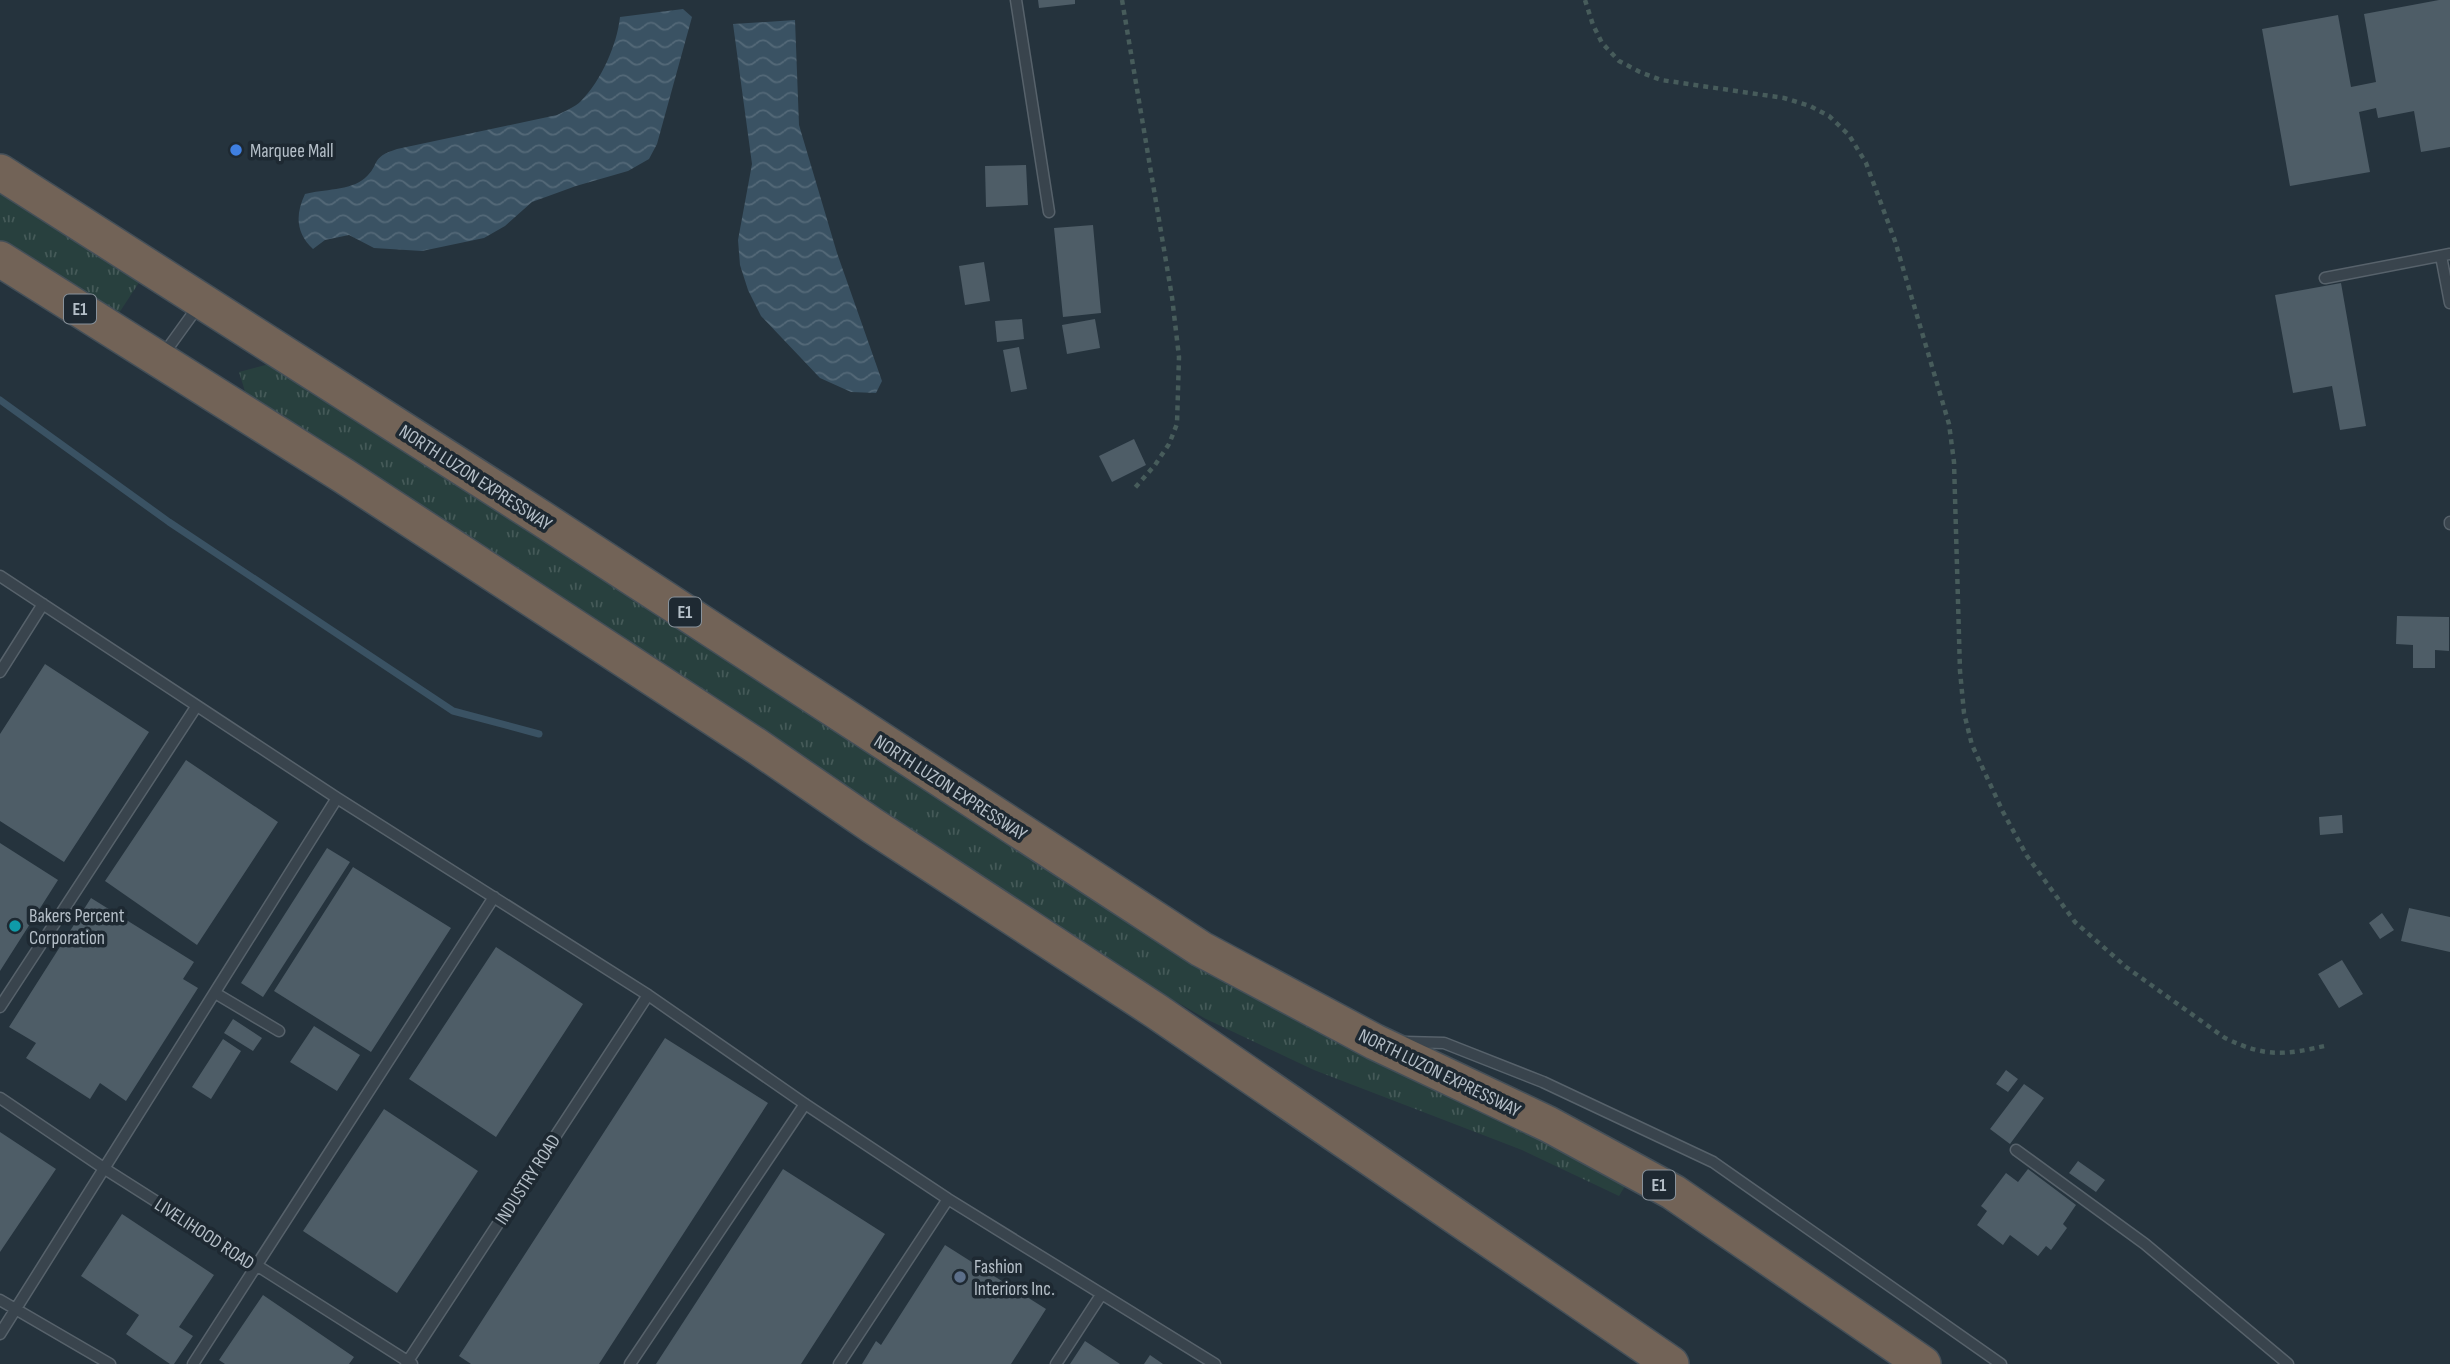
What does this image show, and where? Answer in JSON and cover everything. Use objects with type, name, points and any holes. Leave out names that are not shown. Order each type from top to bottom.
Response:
[{"type":"highway","name":"NORTH LUZON EXPRESSWAY","points":[[0,172],[541,518],[1189,942],[1375,1042],[1548,1124],[1673,1192],[1923,1364]]},
{"type":"highway","name":"E1","points":[[0,259],[344,476],[755,745],[1156,1011],[1671,1364]]},
{"type":"lane","points":[[1016,0],[1049,212]]},
{"type":"lane","points":[[2325,278],[2446,255],[2450,303]]},
{"type":"lane","points":[[160,359],[201,302]]},
{"type":"lane","points":[[0,576],[337,799],[648,995],[948,1199],[1215,1364]]},
{"type":"lane","points":[[0,672],[43,604]]},
{"type":"lane","points":[[0,1007],[196,707]]},
{"type":"lane","points":[[0,1334],[337,799]]},
{"type":"lane","points":[[193,1364],[494,897]]},
{"type":"lane","points":[[215,993],[279,1031]]},
{"type":"lane","name":"INDUSTRY ROAD","points":[[409,1363],[648,995]]},
{"type":"lane","points":[[1375,1042],[1444,1043],[1544,1082],[1713,1162],[2001,1364]]},
{"type":"lane","name":"LIVELIHOOD ROAD","points":[[0,1098],[105,1169],[409,1363]]},
{"type":"lane","points":[[630,1364],[805,1104]]},
{"type":"lane","points":[[2016,1150],[2145,1244],[2288,1364]]},
{"type":"lane","points":[[839,1364],[948,1199]]},
{"type":"lane","points":[[1056,1364],[1101,1295]]},
{"type":"lane","points":[[0,1300],[110,1364]]},
{"type":"path","points":[[1122,0],[1142,132],[1172,297],[1179,356],[1177,424],[1169,444],[1155,466],[1133,490]]},
{"type":"path","points":[[1585,0],[1592,25],[1601,43],[1619,61],[1661,80],[1784,98],[1810,106],[1829,116],[1849,135],[1866,163],[1895,241],[1949,424],[1954,462],[1960,671],[1972,745],[2003,811],[2041,878],[2075,922],[2096,943],[2225,1038],[2247,1049],[2268,1054],[2291,1054],[2329,1045]]},
{"type":"green space","points":[[0,193],[140,281],[119,313],[0,242]]},
{"type":"green space","points":[[273,363],[746,668],[1628,1181],[1619,1196],[1522,1150],[1314,1070],[1206,1019],[1127,973],[248,401],[239,372]]},
{"type":"water","points":[[683,9],[692,17],[657,144],[649,159],[628,171],[532,202],[505,226],[484,238],[422,251],[374,248],[349,235],[325,240],[313,249],[303,237],[299,216],[305,194],[359,182],[370,173],[382,155],[397,149],[557,115],[581,101],[601,73],[615,39],[620,17]]},
{"type":"water","points":[[795,20],[799,125],[837,253],[882,381],[876,393],[851,392],[820,378],[761,316],[748,290],[740,265],[738,240],[752,164],[733,24]]},
{"type":"building","points":[[1038,0],[1075,0],[1075,4],[1039,8]]},
{"type":"building","points":[[2450,0],[2450,147],[2421,152],[2414,111],[2378,118],[2376,108],[2359,112],[2370,172],[2290,186],[2262,29],[2338,15],[2351,87],[2376,82],[2364,14]]},
{"type":"building","points":[[1026,165],[1028,205],[986,207],[985,166]]},
{"type":"building","points":[[1093,225],[1101,313],[1063,317],[1054,228]]},
{"type":"building","points":[[984,262],[990,301],[965,305],[959,266]]},
{"type":"building","points":[[2341,283],[2366,426],[2340,430],[2332,386],[2293,393],[2275,295]]},
{"type":"building","points":[[1022,319],[1024,339],[997,342],[995,321]]},
{"type":"building","points":[[1095,319],[1100,348],[1067,354],[1062,325]]},
{"type":"building","points":[[1019,347],[1027,389],[1011,392],[1003,350]]},
{"type":"building","points":[[1134,439],[1146,465],[1112,482],[1099,456]]},
{"type":"building","points":[[2397,616],[2449,617],[2449,651],[2435,650],[2435,668],[2413,668],[2413,645],[2396,644]]},
{"type":"building","points":[[45,664],[149,732],[64,862],[0,821],[0,734]]},
{"type":"building","points":[[186,760],[278,822],[197,945],[105,881]]},
{"type":"building","points":[[2342,815],[2343,833],[2320,835],[2319,817]]},
{"type":"building","name":"Bakers Percent Corporation","points":[[0,843],[58,880],[0,971]]},
{"type":"building","points":[[327,848],[350,862],[263,997],[241,983]]},
{"type":"building","points":[[353,867],[451,928],[371,1052],[274,991]]},
{"type":"building","points":[[91,898],[194,962],[183,979],[198,988],[126,1101],[100,1083],[90,1099],[26,1058],[36,1043],[9,1027]]},
{"type":"building","points":[[2409,908],[2450,917],[2450,952],[2401,941]]},
{"type":"building","points":[[2382,913],[2394,930],[2380,939],[2369,923]]},
{"type":"building","points":[[496,947],[583,1004],[496,1137],[409,1079]]},
{"type":"building","points":[[2342,960],[2363,994],[2339,1008],[2318,974]]},
{"type":"building","points":[[233,1019],[262,1038],[253,1051],[224,1033]]},
{"type":"building","points":[[314,1026],[360,1055],[337,1091],[290,1062]]},
{"type":"building","points":[[665,1038],[768,1103],[599,1364],[471,1364],[459,1356]]},
{"type":"building","points":[[223,1039],[241,1051],[211,1099],[192,1087]]},
{"type":"building","points":[[2006,1070],[2018,1079],[2008,1092],[1996,1084]]},
{"type":"building","points":[[2024,1084],[2044,1098],[2010,1144],[1990,1129]]},
{"type":"building","points":[[384,1109],[478,1171],[397,1293],[303,1231]]},
{"type":"building","points":[[0,1132],[56,1169],[0,1252]]},
{"type":"building","points":[[2078,1161],[2105,1180],[2096,1192],[2069,1173]]},
{"type":"building","points":[[783,1169],[885,1234],[801,1364],[656,1364]]},
{"type":"building","points":[[2028,1169],[2076,1205],[2063,1224],[2067,1228],[2051,1250],[2046,1246],[2038,1256],[2010,1235],[2003,1245],[1977,1225],[1987,1211],[1981,1206],[2006,1173],[2018,1182]]},
{"type":"building","points":[[122,1214],[214,1275],[179,1327],[193,1336],[174,1364],[170,1364],[126,1334],[139,1315],[81,1276]]},
{"type":"building","name":"Fashion Interiors Inc.","points":[[945,1245],[1046,1309],[1011,1364],[862,1364],[876,1341],[881,1345]]},
{"type":"building","points":[[263,1295],[354,1357],[349,1364],[225,1364],[219,1360]]},
{"type":"building","points":[[1085,1341],[1120,1364],[1070,1364]]},
{"type":"building","points":[[1150,1355],[1163,1364],[1144,1364]]},
{"type":"waterway","points":[[0,400],[169,522],[453,711],[539,734]]},
{"type":"place","name":"Marquee Mall","points":[[236,150]]},
{"type":"place","name":"Bakers Percent Corporation","points":[[15,926]]},
{"type":"place","name":"Fashion Interiors Inc.","points":[[960,1277]]}]
